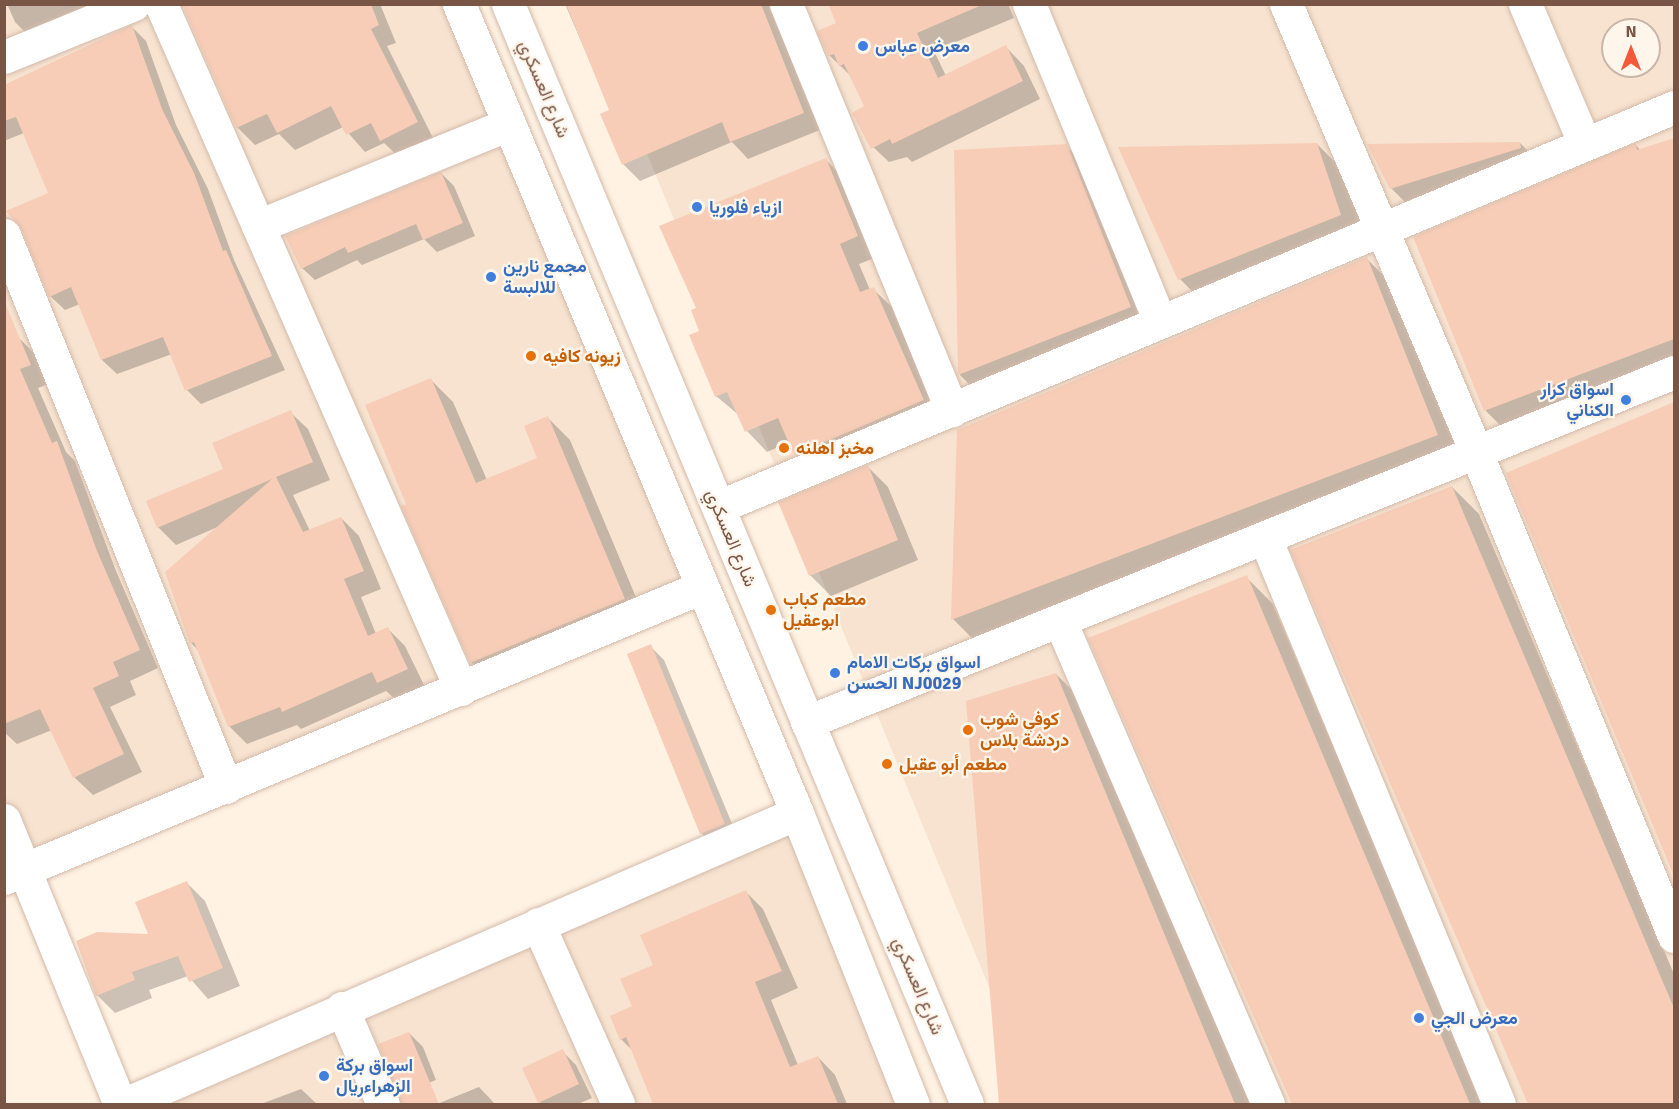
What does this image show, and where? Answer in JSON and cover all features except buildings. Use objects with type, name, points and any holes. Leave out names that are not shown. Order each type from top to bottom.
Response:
[{"type":"street","points":[[4,57],[134,4]]},
{"type":"street","points":[[161,4],[462,689]]},
{"type":"street","points":[[459,4],[797,813],[913,1104]]},
{"type":"street","name":"شارع العسكري","points":[[508,4],[967,1104]]},
{"type":"street","points":[[786,4],[952,410]]},
{"type":"street","points":[[1029,4],[1159,320]]},
{"type":"street","points":[[1286,4],[1476,452],[1674,936]]},
{"type":"street","points":[[1525,4],[1584,142]]},
{"type":"street","points":[[482,59],[493,45],[509,42],[526,46]]},
{"type":"street","points":[[718,507],[952,410],[1379,227],[1674,107]]},
{"type":"street","points":[[258,226],[509,124]]},
{"type":"street","points":[[4,235],[226,787]]},
{"type":"street","points":[[807,722],[1674,372]]},
{"type":"street","points":[[1265,538],[1499,1104]]},
{"type":"street","points":[[15,874],[702,587]]},
{"type":"street","points":[[1060,621],[1268,1104]]},
{"type":"street","points":[[125,1104],[342,1008],[797,813]]},
{"type":"street","points":[[4,820],[15,874],[120,1104]]},
{"type":"street","points":[[538,924],[618,1104]]},
{"type":"street","points":[[342,1008],[383,1104]]},
{"type":"shaded area","points":[[4,5],[459,5],[702,587],[25,870],[4,820]]},
{"type":"shaded area","points":[[586,5],[1674,5],[1674,1104],[1037,1104]]},
{"type":"shaded area","points":[[797,813],[912,1104],[131,1104]]},
{"type":"place","name":"معرض عباس","points":[[863,46]]},
{"type":"place","name":"ازياء فلوريا","points":[[697,207]]},
{"type":"place","name":"مجمع نارين للالبسة","points":[[491,277]]},
{"type":"place","name":"زيونه كافيه","points":[[531,356]]},
{"type":"place","name":"اسواق كرار الكناني","points":[[1626,400]]},
{"type":"place","name":"مخبز اهلنه","points":[[784,448]]},
{"type":"place","name":"مطعم كباب ابوعقيل","points":[[771,610]]},
{"type":"place","name":"اسواق بركات الامام الحسن NJ0029","points":[[835,673]]},
{"type":"place","name":"كوفي شوب دردشة بلاس","points":[[968,730]]},
{"type":"place","name":"مطعم أبو عقيل","points":[[887,764]]},
{"type":"place","name":"معرض الجي","points":[[1419,1018]]},
{"type":"place","name":"اسواق بركة الزهراء﷼","points":[[324,1076]]}]
